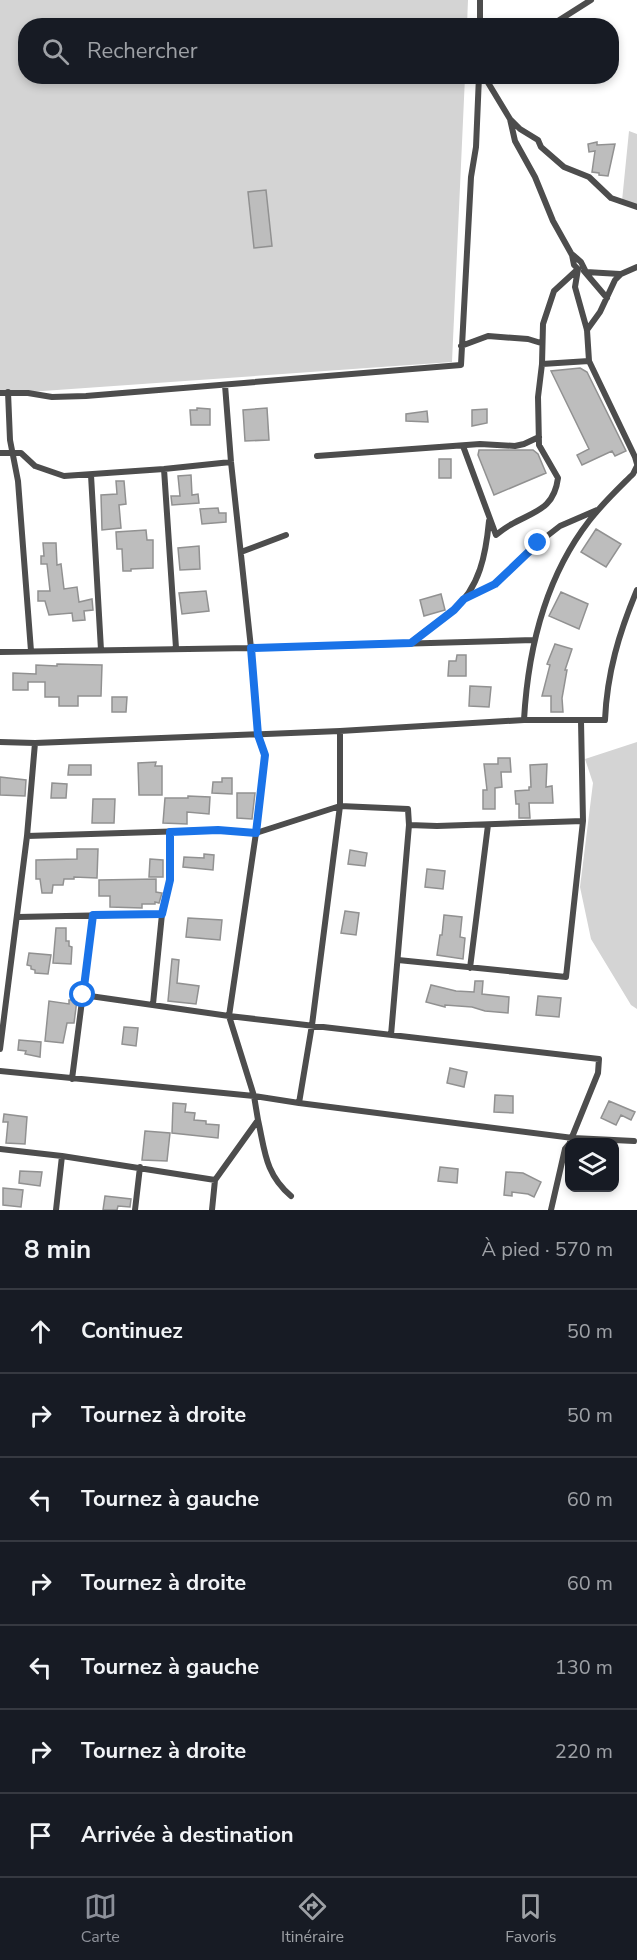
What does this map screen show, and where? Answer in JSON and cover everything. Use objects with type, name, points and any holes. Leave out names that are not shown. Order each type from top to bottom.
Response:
[{"type":"street","points":[[480,0],[480,18]]},
{"type":"street","points":[[563,18],[591,0]]},
{"type":"street","points":[[0,393],[61,397],[461,365],[471,177],[476,147],[479,84]]},
{"type":"street","points":[[489,84],[510,118],[520,129],[538,140],[541,147],[564,167],[589,177],[611,198],[637,207]]},
{"type":"street","points":[[510,118],[515,141],[535,177],[554,221],[573,255],[607,298]]},
{"type":"street","points":[[573,255],[574,265],[578,270],[621,274]]},
{"type":"street","points":[[587,330],[600,312],[615,280],[621,274],[637,267]]},
{"type":"street","points":[[524,720],[534,640],[545,604],[561,566],[589,521],[633,474],[637,465],[636,457],[589,361],[587,330],[576,287],[578,270]]},
{"type":"street","points":[[463,446],[495,535],[509,525],[540,511],[553,495],[558,478],[539,445],[538,397],[543,324],[554,291],[578,270]]},
{"type":"street","points":[[461,346],[488,336],[528,339],[541,343]]},
{"type":"street","points":[[542,364],[589,361]]},
{"type":"street","points":[[225,385],[258,735],[265,755],[229,1016],[254,1096],[268,1169],[280,1186],[291,1196]]},
{"type":"street","points":[[8,392],[11,452],[18,481],[31,651]]},
{"type":"street","points":[[317,456],[480,444],[515,446],[539,437]]},
{"type":"street","points":[[0,453],[21,453],[35,466],[64,476],[231,462]]},
{"type":"street","points":[[164,469],[176,648]]},
{"type":"street","points":[[91,475],[101,650]]},
{"type":"street","points":[[464,599],[495,584],[538,543],[560,526],[601,508]]},
{"type":"street","points":[[411,643],[454,610],[464,599],[479,573],[486,551],[489,517]]},
{"type":"street","points":[[241,552],[286,536]]},
{"type":"street","points":[[0,742],[35,743],[258,735],[524,720],[605,720],[607,685],[622,626],[637,590]]},
{"type":"street","points":[[0,652],[534,640]]},
{"type":"street","points":[[398,960],[566,977],[583,821],[581,721]]},
{"type":"street","points":[[299,1103],[312,1025],[340,806],[340,731]]},
{"type":"street","points":[[0,1049],[18,917],[35,743]]},
{"type":"street","points":[[27,836],[218,830],[256,833],[340,806],[408,809],[409,825],[391,1035]]},
{"type":"street","points":[[409,825],[488,825],[583,821]]},
{"type":"street","points":[[470,968],[488,825]]},
{"type":"street","points":[[153,1004],[162,914],[170,880],[170,832]]},
{"type":"street","points":[[18,917],[162,914]]},
{"type":"street","points":[[72,1079],[93,915]]},
{"type":"street","points":[[83,995],[229,1016],[599,1059],[598,1073],[572,1138]]},
{"type":"street","points":[[0,1071],[254,1096],[565,1140]]},
{"type":"street","points":[[212,1210],[215,1180],[258,1120]]},
{"type":"street","points":[[619,1141],[634,1141]]},
{"type":"street","points":[[0,1149],[140,1167],[215,1180]]},
{"type":"street","points":[[551,1210],[565,1153]]},
{"type":"street","points":[[56,1210],[62,1156]]},
{"type":"street","points":[[135,1210],[140,1167]]},
{"type":"shaded area","points":[[0,0],[468,0],[467,18],[18,18],[18,84],[465,84],[452,362],[0,394]]},
{"type":"shaded area","points":[[629,131],[637,134],[637,205],[622,201]]},
{"type":"shaded area","points":[[637,742],[637,1009],[631,1005],[591,939],[580,887],[593,783],[585,759]]},
{"type":"building","points":[[597,142],[597,145],[615,144],[608,176],[592,172],[595,151],[589,152],[588,144]]},
{"type":"building","points":[[266,190],[272,246],[254,248],[248,192]]},
{"type":"building","points":[[580,368],[587,372],[626,451],[615,456],[612,451],[582,465],[577,455],[589,449],[551,371]]},
{"type":"building","points":[[197,408],[210,409],[210,425],[191,425],[190,410],[197,410]]},
{"type":"building","points":[[267,408],[269,440],[245,441],[243,410]]},
{"type":"building","points":[[487,409],[487,423],[472,426],[472,410]]},
{"type":"building","points":[[427,411],[428,422],[406,421],[406,414]]},
{"type":"building","points":[[479,450],[533,450],[538,454],[546,473],[494,495],[478,455]]},
{"type":"building","points":[[439,459],[451,459],[451,478],[439,478]]},
{"type":"building","points":[[191,475],[192,495],[198,494],[199,503],[172,505],[171,496],[180,496],[178,476]]},
{"type":"building","points":[[116,481],[124,481],[126,504],[119,505],[121,528],[102,530],[101,495],[117,494]]},
{"type":"building","points":[[218,508],[219,513],[226,513],[226,522],[202,524],[200,509]]},
{"type":"building","points":[[596,529],[621,544],[606,567],[581,552]]},
{"type":"building","points":[[146,530],[147,540],[153,540],[153,568],[123,571],[122,549],[117,549],[116,532]]},
{"type":"building","points":[[43,543],[56,543],[57,565],[61,564],[64,589],[77,587],[79,602],[92,599],[93,610],[84,611],[85,620],[73,621],[72,613],[49,615],[45,601],[38,601],[38,591],[50,591],[47,564],[41,564],[41,556],[44,556]]},
{"type":"building","points":[[199,546],[200,569],[180,570],[178,548]]},
{"type":"building","points":[[206,591],[209,611],[182,614],[179,593]]},
{"type":"building","points":[[561,592],[588,604],[579,629],[549,616]]},
{"type":"building","points":[[441,594],[445,610],[424,616],[420,600]]},
{"type":"building","points":[[555,644],[572,649],[565,670],[567,670],[562,698],[563,712],[551,712],[551,696],[542,696],[550,665],[547,664]]},
{"type":"building","points":[[457,655],[466,655],[466,676],[448,676],[449,661],[456,661]]},
{"type":"building","points":[[57,664],[102,665],[101,696],[78,696],[78,706],[59,706],[59,697],[45,697],[45,682],[28,682],[28,690],[13,690],[13,673],[36,674],[36,665],[57,666]]},
{"type":"building","points":[[470,686],[491,687],[489,707],[469,706]]},
{"type":"building","points":[[112,697],[127,697],[126,712],[112,712]]},
{"type":"building","points":[[498,758],[510,758],[511,772],[501,772],[502,787],[495,788],[495,809],[483,809],[483,790],[487,790],[484,764],[498,764]]},
{"type":"building","points":[[156,762],[155,766],[162,766],[162,795],[139,795],[138,763]]},
{"type":"building","points":[[547,764],[546,787],[552,786],[553,803],[529,803],[530,818],[519,818],[519,804],[516,804],[515,791],[529,790],[531,787],[530,765]]},
{"type":"building","points":[[69,765],[91,765],[91,775],[68,775]]},
{"type":"building","points":[[0,777],[26,780],[25,796],[0,795]]},
{"type":"building","points":[[222,778],[232,778],[232,794],[212,793],[213,782],[222,782]]},
{"type":"building","points":[[52,783],[67,784],[66,798],[51,798]]},
{"type":"building","points":[[237,793],[255,793],[252,819],[237,818]]},
{"type":"building","points":[[188,796],[210,797],[209,814],[187,812],[187,824],[163,823],[165,798],[188,798]]},
{"type":"building","points":[[93,799],[115,799],[114,823],[92,823]]},
{"type":"building","points":[[77,849],[98,849],[97,878],[64,879],[63,885],[53,885],[52,893],[42,893],[40,879],[36,879],[36,860],[77,859]]},
{"type":"building","points":[[350,850],[367,853],[365,866],[348,864]]},
{"type":"building","points":[[204,854],[214,855],[213,870],[183,867],[184,857],[204,858]]},
{"type":"building","points":[[150,859],[163,860],[163,877],[149,877]]},
{"type":"building","points":[[427,869],[445,871],[443,889],[425,887]]},
{"type":"building","points":[[156,879],[156,892],[162,893],[159,903],[142,904],[142,908],[110,907],[110,896],[99,896],[99,880]]},
{"type":"building","points":[[345,911],[359,913],[356,935],[341,933]]},
{"type":"building","points":[[444,915],[462,917],[460,937],[465,938],[463,959],[437,955]]},
{"type":"building","points":[[188,918],[222,920],[220,940],[186,937]]},
{"type":"building","points":[[56,928],[66,928],[66,941],[69,941],[69,946],[72,947],[71,964],[53,963]]},
{"type":"building","points":[[29,953],[51,955],[48,974],[35,973],[31,966],[27,965]]},
{"type":"building","points":[[172,959],[179,960],[177,983],[199,986],[196,1004],[168,1001]]},
{"type":"building","points":[[475,981],[483,981],[482,994],[509,997],[508,1013],[485,1011],[472,1007],[445,1005],[445,1007],[426,1002],[431,985],[456,991],[474,992]]},
{"type":"building","points":[[538,996],[561,998],[559,1017],[536,1015]]},
{"type":"building","points":[[69,1000],[77,1000],[74,1023],[67,1023],[63,1043],[45,1041],[49,1001],[69,1004]]},
{"type":"building","points":[[124,1027],[138,1028],[136,1046],[122,1044]]},
{"type":"building","points":[[19,1040],[41,1042],[40,1057],[18,1050]]},
{"type":"building","points":[[450,1068],[467,1072],[464,1087],[447,1083]]},
{"type":"building","points":[[495,1095],[513,1096],[513,1113],[494,1112]]},
{"type":"building","points":[[609,1101],[635,1112],[631,1120],[621,1115],[616,1125],[601,1118]]},
{"type":"building","points":[[173,1103],[186,1104],[185,1112],[195,1113],[194,1120],[219,1125],[218,1138],[172,1133]]},
{"type":"building","points":[[4,1114],[27,1117],[25,1144],[6,1143],[8,1122],[3,1122]]},
{"type":"building","points":[[145,1131],[170,1133],[167,1161],[142,1160]]},
{"type":"building","points":[[440,1167],[458,1169],[457,1183],[438,1181]]},
{"type":"building","points":[[20,1171],[42,1172],[40,1186],[19,1183]]},
{"type":"building","points":[[506,1172],[523,1173],[541,1182],[534,1197],[512,1192],[512,1196],[504,1195]]},
{"type":"building","points":[[3,1188],[23,1190],[21,1207],[3,1205]]},
{"type":"building","points":[[105,1196],[131,1199],[130,1207],[118,1206],[117,1210],[103,1210]]},
{"type":"route","points":[[83,995],[93,915],[162,914],[170,880],[170,832],[218,830],[256,833],[265,755],[258,735],[251,648],[411,643],[454,610],[464,599],[495,584],[538,543]]}]
